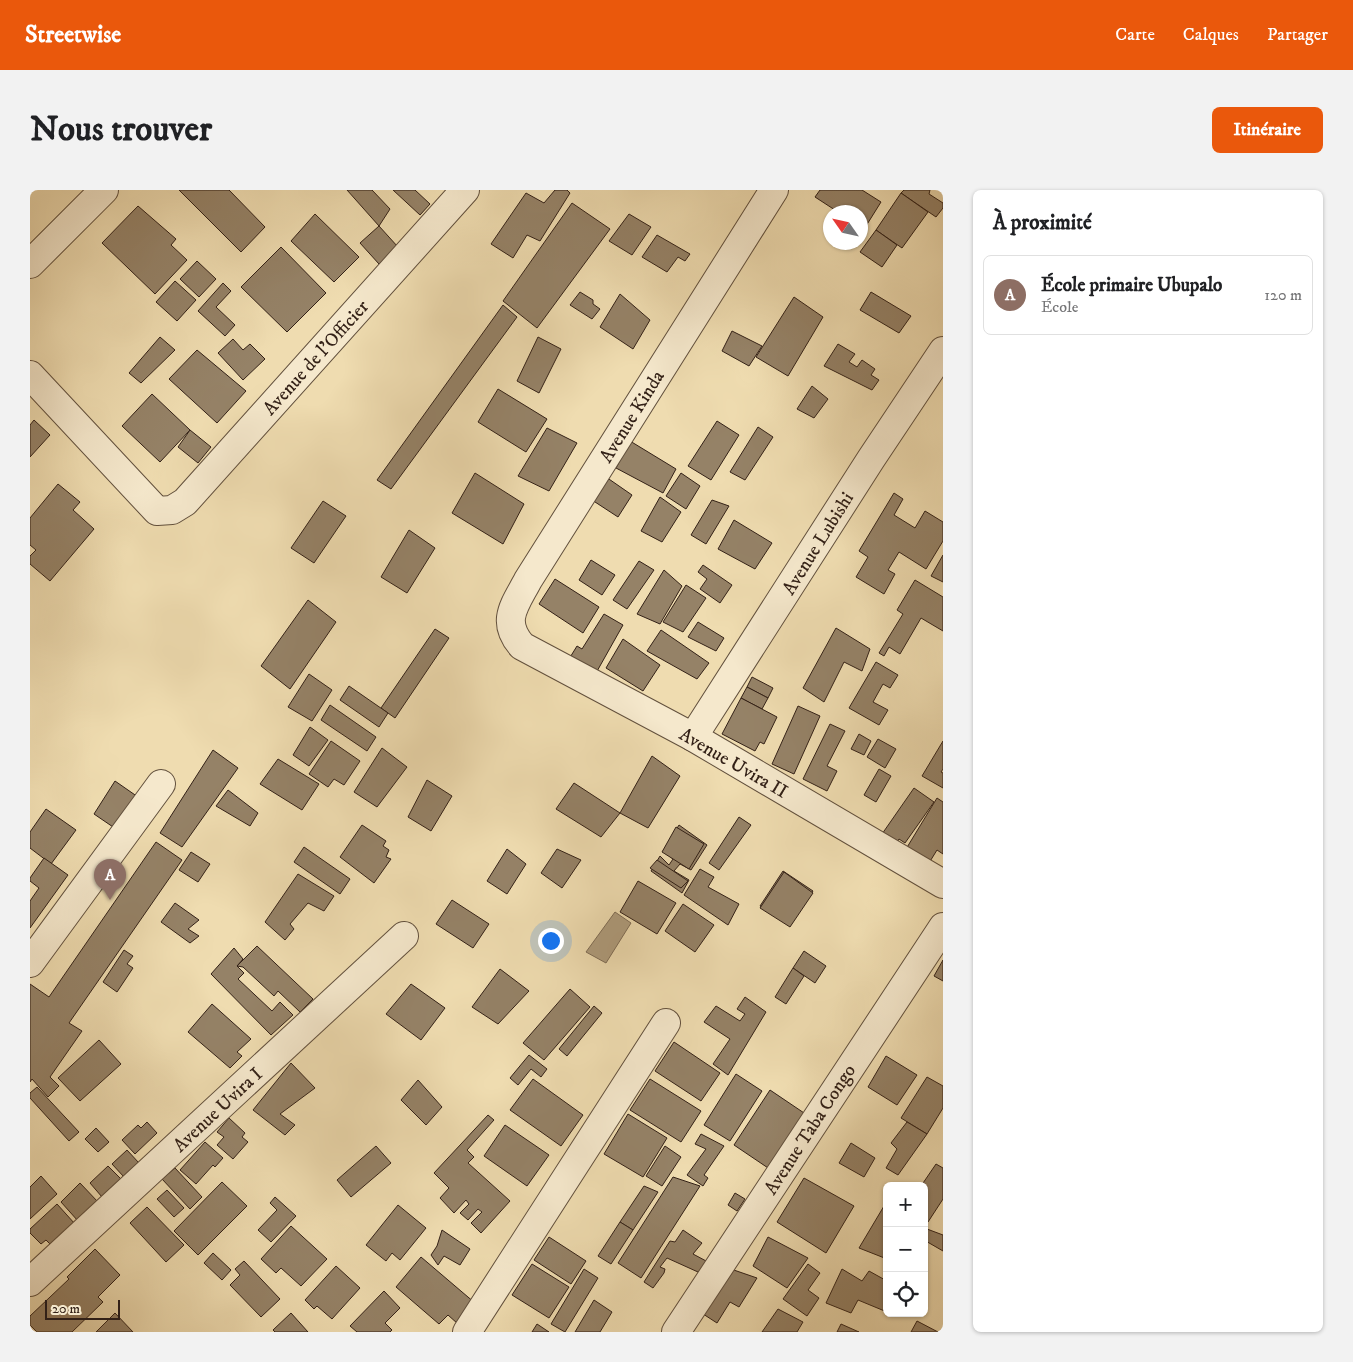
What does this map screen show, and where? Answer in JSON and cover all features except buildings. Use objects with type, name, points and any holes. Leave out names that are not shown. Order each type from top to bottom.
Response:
[{"type":"street","points":[[30,264],[104,190]]},
{"type":"street","name":"Avenue de l'Officier","points":[[30,375],[157,511],[172,510],[185,502],[465,190]]},
{"type":"street","name":"Avenue Kinda","points":[[522,646],[511,630],[510,621],[528,580],[774,190]]},
{"type":"street","name":"Avenue Lubishi","points":[[693,737],[850,491],[943,351]]},
{"type":"street","name":"Avenue Uvira II","points":[[522,646],[693,737],[943,884]]},
{"type":"street","points":[[30,963],[161,784]]},
{"type":"street","name":"Avenue Taba Congo","points":[[676,1332],[943,926]]},
{"type":"street","name":"Avenue Uvira I","points":[[30,1282],[404,936]]},
{"type":"street","points":[[466,1332],[666,1023]]},
{"type":"shaded area","points":[[615,912],[631,923],[606,963],[586,952]]},
{"type":"place","name":"École primaire Ubupalo","points":[[110,900]]}]
